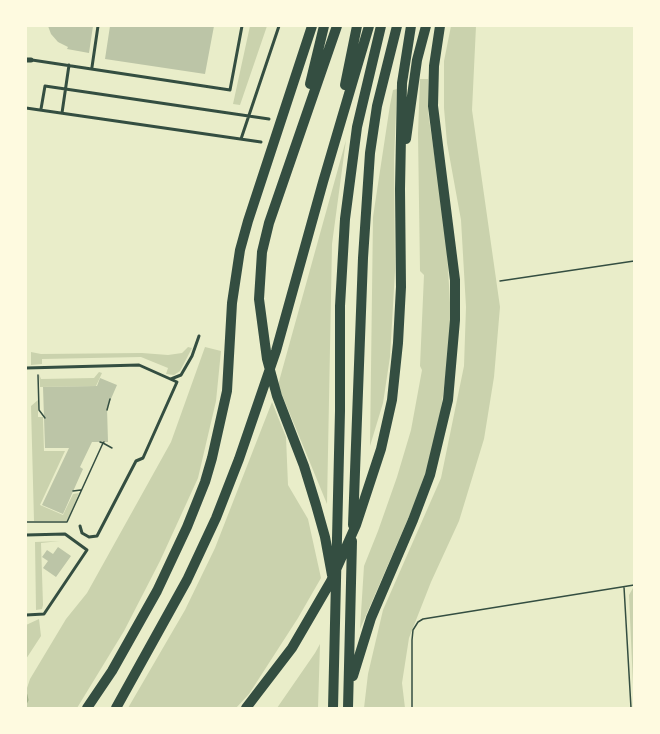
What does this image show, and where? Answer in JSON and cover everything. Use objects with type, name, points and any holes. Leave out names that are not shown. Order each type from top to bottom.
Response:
[{"type":"highway","points":[[87,708],[112,671],[157,591],[205,482],[226,391],[232,303],[240,250],[312,26]]},
{"type":"highway","points":[[297,140],[324,26]]},
{"type":"highway","points":[[336,596],[325,537],[304,466],[267,359],[261,323],[260,275],[262,252],[282,182],[337,26]]},
{"type":"highway","points":[[341,118],[357,26]]},
{"type":"highway","points":[[116,708],[172,608],[201,549],[240,459],[276,351],[369,26]]},
{"type":"highway","points":[[333,708],[340,306],[345,219],[357,127],[381,26]]},
{"type":"highway","points":[[348,708],[355,449],[370,153],[377,106],[398,26]]},
{"type":"highway","points":[[246,708],[279,667],[312,614],[340,561],[363,506],[381,449],[392,400],[399,343],[402,83],[411,26]]},
{"type":"highway","points":[[400,189],[414,80],[426,26]]},
{"type":"highway","points":[[349,691],[371,618],[430,475],[448,400],[455,320],[455,280],[433,106],[434,66],[440,26]]},
{"type":"lane","points":[[92,68],[98,26]]},
{"type":"lane","points":[[28,60],[230,90],[242,26]]},
{"type":"lane","points":[[241,140],[279,26]]},
{"type":"lane","points":[[62,113],[69,65]]},
{"type":"lane","points":[[41,109],[45,86],[269,119]]},
{"type":"lane","points":[[26,108],[261,142]]},
{"type":"lane","points":[[171,379],[181,375],[192,356],[199,336]]},
{"type":"lane","points":[[28,368],[140,364],[177,382],[143,458],[136,461],[97,536],[89,537],[82,533],[80,526]]},
{"type":"lane","points":[[26,535],[65,534],[87,550],[44,614],[26,615]]},
{"type":"path","points":[[500,281],[634,261]]},
{"type":"path","points":[[28,368],[29,375],[39,375],[39,410],[45,418]]},
{"type":"path","points":[[39,388],[44,388]]},
{"type":"path","points":[[107,410],[110,399]]},
{"type":"path","points":[[100,442],[112,448]]},
{"type":"path","points":[[26,522],[67,522],[103,442]]},
{"type":"path","points":[[73,491],[82,490]]},
{"type":"path","points":[[412,708],[413,630],[423,619],[634,585]]},
{"type":"path","points":[[624,586],[631,708]]},
{"type":"green space","points":[[250,26],[267,26],[240,105],[233,104]]},
{"type":"green space","points":[[451,26],[476,26],[472,110],[500,307],[494,377],[484,439],[459,521],[409,638],[402,683],[405,708],[364,708],[368,674],[383,610],[441,478],[464,366],[466,307],[461,220],[447,143],[444,108],[444,61]]},
{"type":"green space","points":[[420,79],[428,79],[428,112],[446,234],[451,320],[447,365],[441,410],[428,465],[414,505],[360,629],[364,566],[397,477],[411,430],[422,370],[420,366],[424,275],[420,271],[418,134]]},
{"type":"green space","points":[[397,89],[394,159],[395,271],[390,357],[383,403],[370,446],[373,217],[390,105],[393,90]]},
{"type":"green space","points":[[346,140],[332,244],[327,504],[278,385]]},
{"type":"green space","points":[[188,347],[192,348],[180,371],[174,375],[166,374],[168,368],[141,357],[42,359],[42,364],[31,365],[31,352],[168,355],[182,353]]},
{"type":"green space","points":[[205,347],[221,351],[216,401],[198,478],[160,561],[124,631],[77,708],[26,708],[26,691],[30,679],[66,619],[87,593],[171,442]]},
{"type":"green space","points":[[99,372],[102,373],[96,386],[40,387],[39,374],[41,379],[94,378]]},
{"type":"green space","points":[[38,400],[38,417],[43,417],[44,451],[65,451],[40,505],[63,515],[73,494],[79,493],[67,521],[34,521],[31,406]]},
{"type":"green space","points":[[272,402],[286,437],[288,485],[308,519],[321,578],[249,694],[236,708],[128,708],[185,610],[215,548]]},
{"type":"green space","points":[[60,541],[41,543],[43,605],[42,609],[36,610],[35,542]]},
{"type":"green space","points":[[634,588],[634,708],[629,595]]},
{"type":"green space","points":[[39,619],[41,636],[26,659],[26,625]]},
{"type":"green space","points":[[320,644],[318,708],[277,708],[315,653]]},
{"type":"building","points":[[48,26],[93,26],[89,53],[67,49],[68,47],[58,42],[51,34]]},
{"type":"building","points":[[110,26],[214,26],[205,74],[105,59]]},
{"type":"building","points":[[100,378],[117,385],[107,408],[108,442],[92,442],[63,514],[42,505],[69,448],[45,448],[43,387],[97,386]]},
{"type":"building","points":[[58,547],[71,556],[56,577],[43,568],[48,561],[42,557],[47,550],[53,554]]},
{"type":"waterway","points":[[26,695],[26,702]]}]
